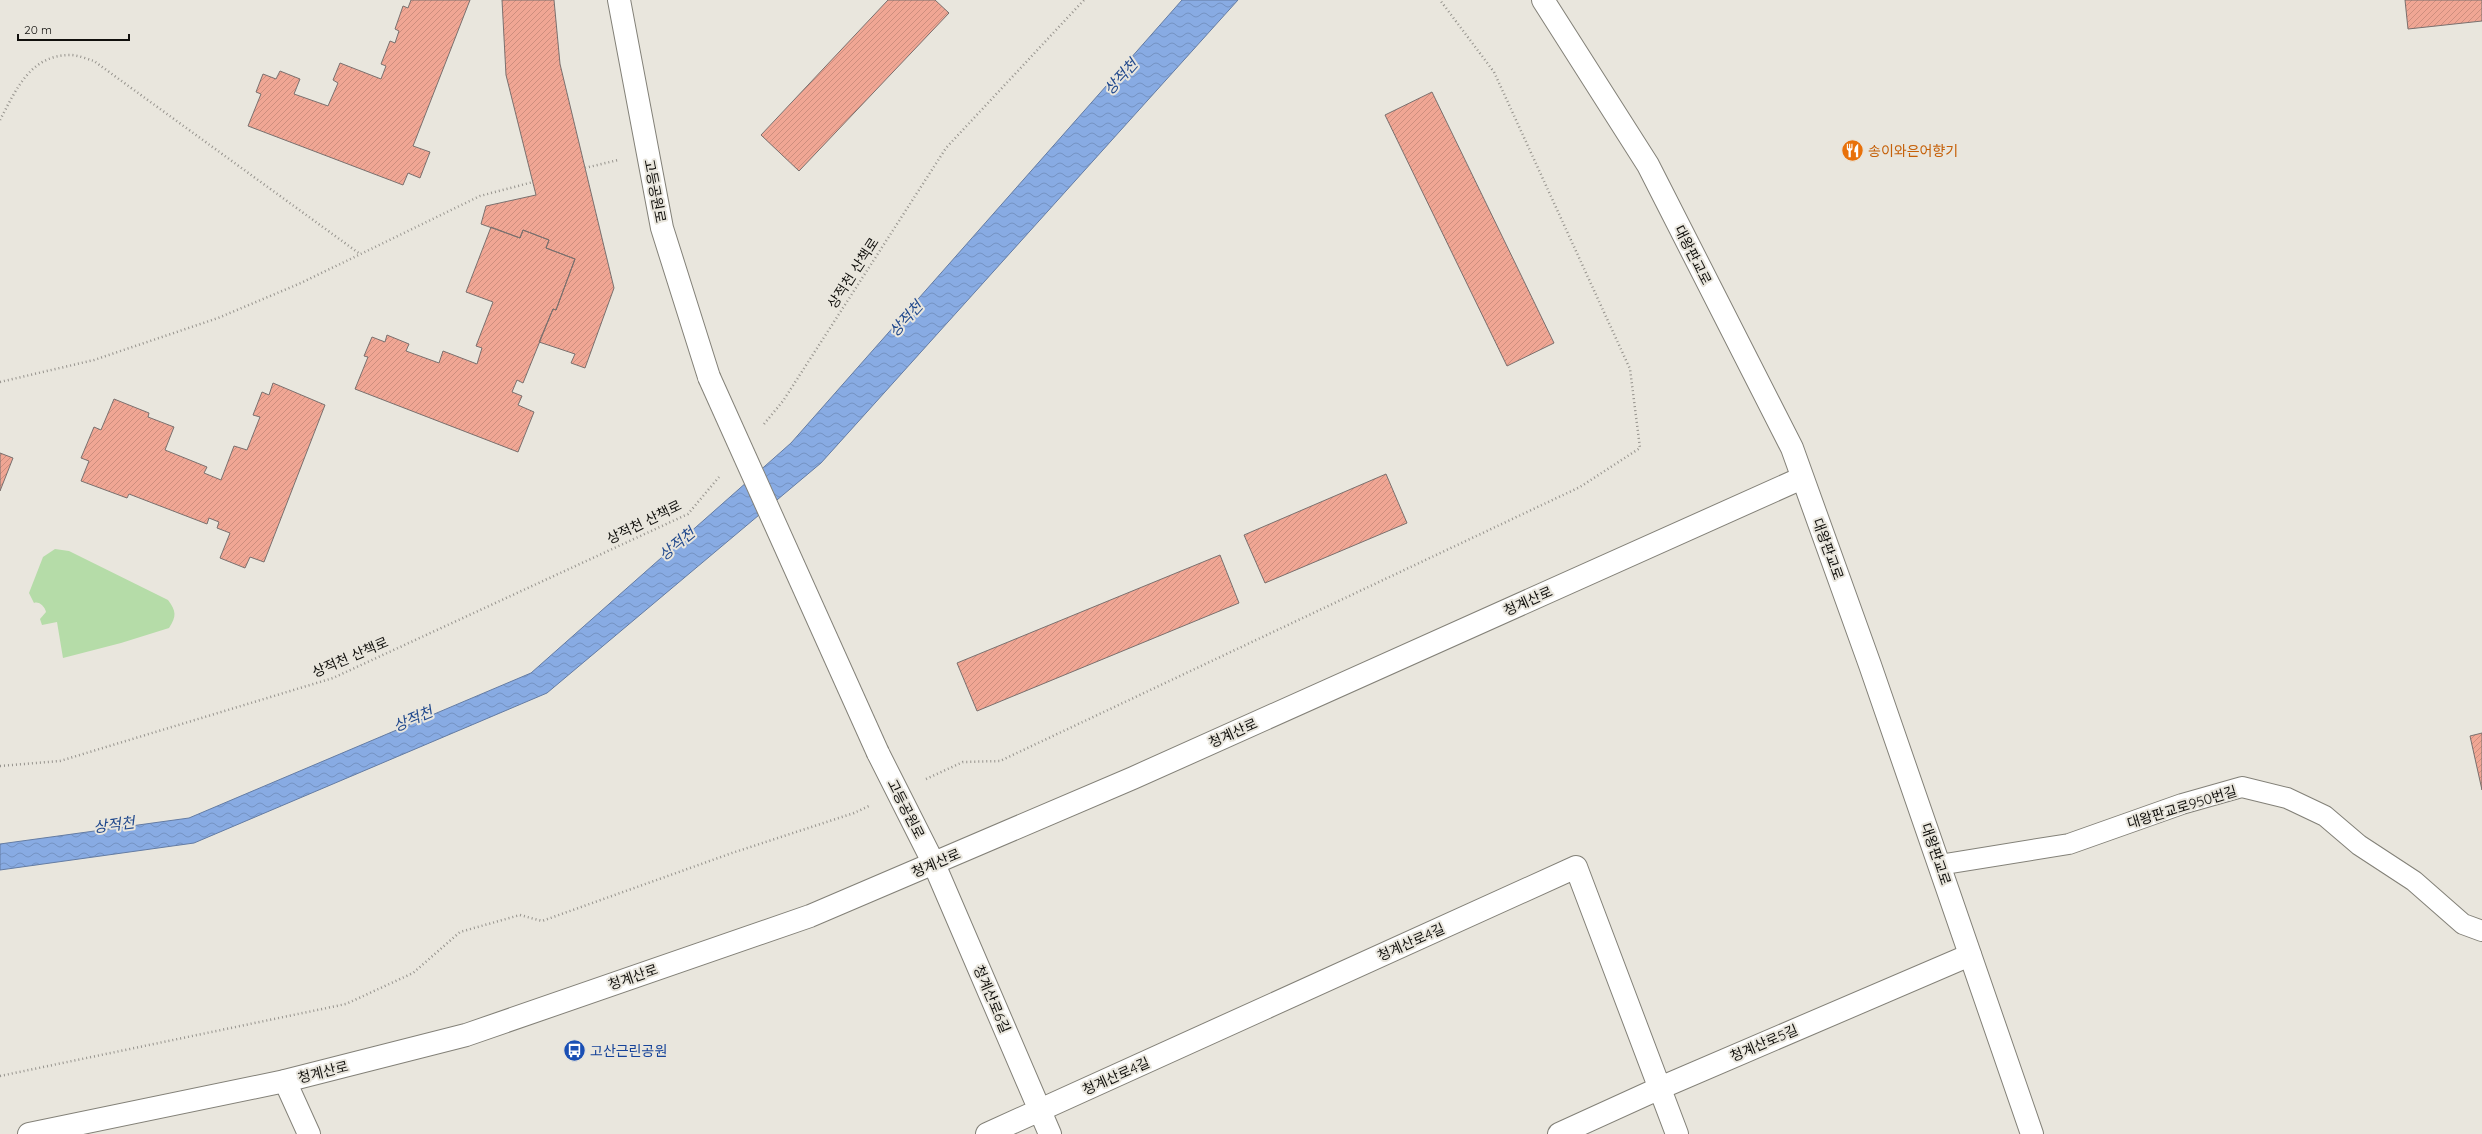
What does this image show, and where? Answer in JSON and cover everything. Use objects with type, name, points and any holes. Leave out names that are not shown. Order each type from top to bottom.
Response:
[{"type":"main road","name":"고등공원로","points":[[619,0],[662,228],[709,377],[878,753],[934,864]]},
{"type":"main road","name":"대왕판교로","points":[[1543,0],[1648,165],[1792,448],[2032,1134]]},
{"type":"main road","name":"청계산로","points":[[29,1134],[285,1081],[466,1035],[810,916],[1133,778],[1802,478]]},
{"type":"main road","name":"청계산로6길","points":[[934,864],[1050,1134]]},
{"type":"main road","name":"청계산로4길","points":[[987,1134],[1576,868],[1677,1134]]},
{"type":"main road","name":"청계산로5길","points":[[1559,1134],[1660,1088],[1970,955]]},
{"type":"main road","points":[[285,1081],[309,1134]]},
{"type":"lane","name":"대왕판교로950번길","points":[[1939,865],[2069,844],[2182,804],[2242,787],[2287,798],[2325,816],[2359,846],[2414,881],[2463,924],[2482,931]]},
{"type":"path","name":"상적천 산책로","points":[[763,425],[783,401],[946,148],[1084,0]]},
{"type":"path","points":[[0,1076],[346,1004],[413,973],[460,932],[520,915],[542,920],[732,853],[854,813],[963,762],[1000,760],[1580,488],[1640,448],[1630,369],[1494,72],[1440,0]]},
{"type":"path","points":[[0,120],[21,80],[35,66],[50,58],[71,55],[94,61],[360,254]]},
{"type":"path","points":[[0,382],[94,360],[218,318],[301,283],[480,196],[533,182]]},
{"type":"path","name":"상적천 산책로","points":[[0,766],[60,761],[333,678],[688,514],[723,472]]},
{"type":"green space","points":[[55,549],[69,551],[168,600],[174,611],[174,617],[169,628],[121,643],[63,658],[57,622],[42,625],[40,619],[46,612],[43,606],[34,603],[29,593],[43,557]]},
{"type":"water","name":"상적천","points":[[1182,0],[1238,0],[821,463],[547,693],[194,843],[0,870],[0,844],[189,818],[531,673],[791,443]]},
{"type":"building","points":[[411,0],[470,0],[413,146],[430,152],[420,178],[408,173],[403,185],[248,126],[261,94],[256,92],[263,74],[276,79],[280,71],[300,79],[294,94],[328,106],[338,83],[333,80],[340,63],[381,79],[386,66],[381,64],[390,41],[395,43],[399,31],[395,29],[403,6],[408,8]]},
{"type":"building","points":[[502,0],[554,0],[560,64],[614,288],[585,368],[571,363],[575,354],[539,342],[553,309],[556,310],[575,259],[546,248],[549,240],[523,230],[520,238],[481,224],[486,206],[536,195],[506,75]]},
{"type":"building","points":[[888,0],[935,0],[949,13],[799,171],[761,135]]},
{"type":"building","points":[[2405,0],[2482,0],[2482,21],[2408,29]]},
{"type":"building","points":[[1432,92],[1554,343],[1507,366],[1385,115]]},
{"type":"building","points":[[491,227],[520,238],[523,230],[549,240],[546,248],[575,259],[556,310],[553,309],[523,383],[517,380],[512,392],[522,396],[518,405],[534,412],[518,452],[355,389],[368,357],[364,356],[372,337],[385,342],[387,335],[409,344],[406,351],[439,363],[443,351],[477,364],[482,348],[476,346],[493,302],[466,292]]},
{"type":"building","points":[[273,383],[325,405],[264,562],[250,557],[245,568],[220,558],[230,533],[217,528],[219,522],[209,518],[207,524],[129,494],[127,498],[81,481],[89,461],[81,458],[94,427],[101,430],[114,399],[149,413],[148,417],[174,427],[165,450],[207,467],[204,473],[221,480],[234,446],[247,450],[260,417],[253,415],[262,392],[269,395]]},
{"type":"building","points":[[0,453],[13,458],[0,491]]},
{"type":"building","points":[[1386,474],[1407,523],[1265,583],[1244,535]]},
{"type":"building","points":[[1220,555],[1239,603],[977,711],[957,663]]},
{"type":"building","points":[[2482,733],[2482,790],[2470,736]]},
{"type":"place","name":"송이와은어향기","points":[[1852,151]]},
{"type":"place","name":"고산근린공원","points":[[575,1051]]}]
